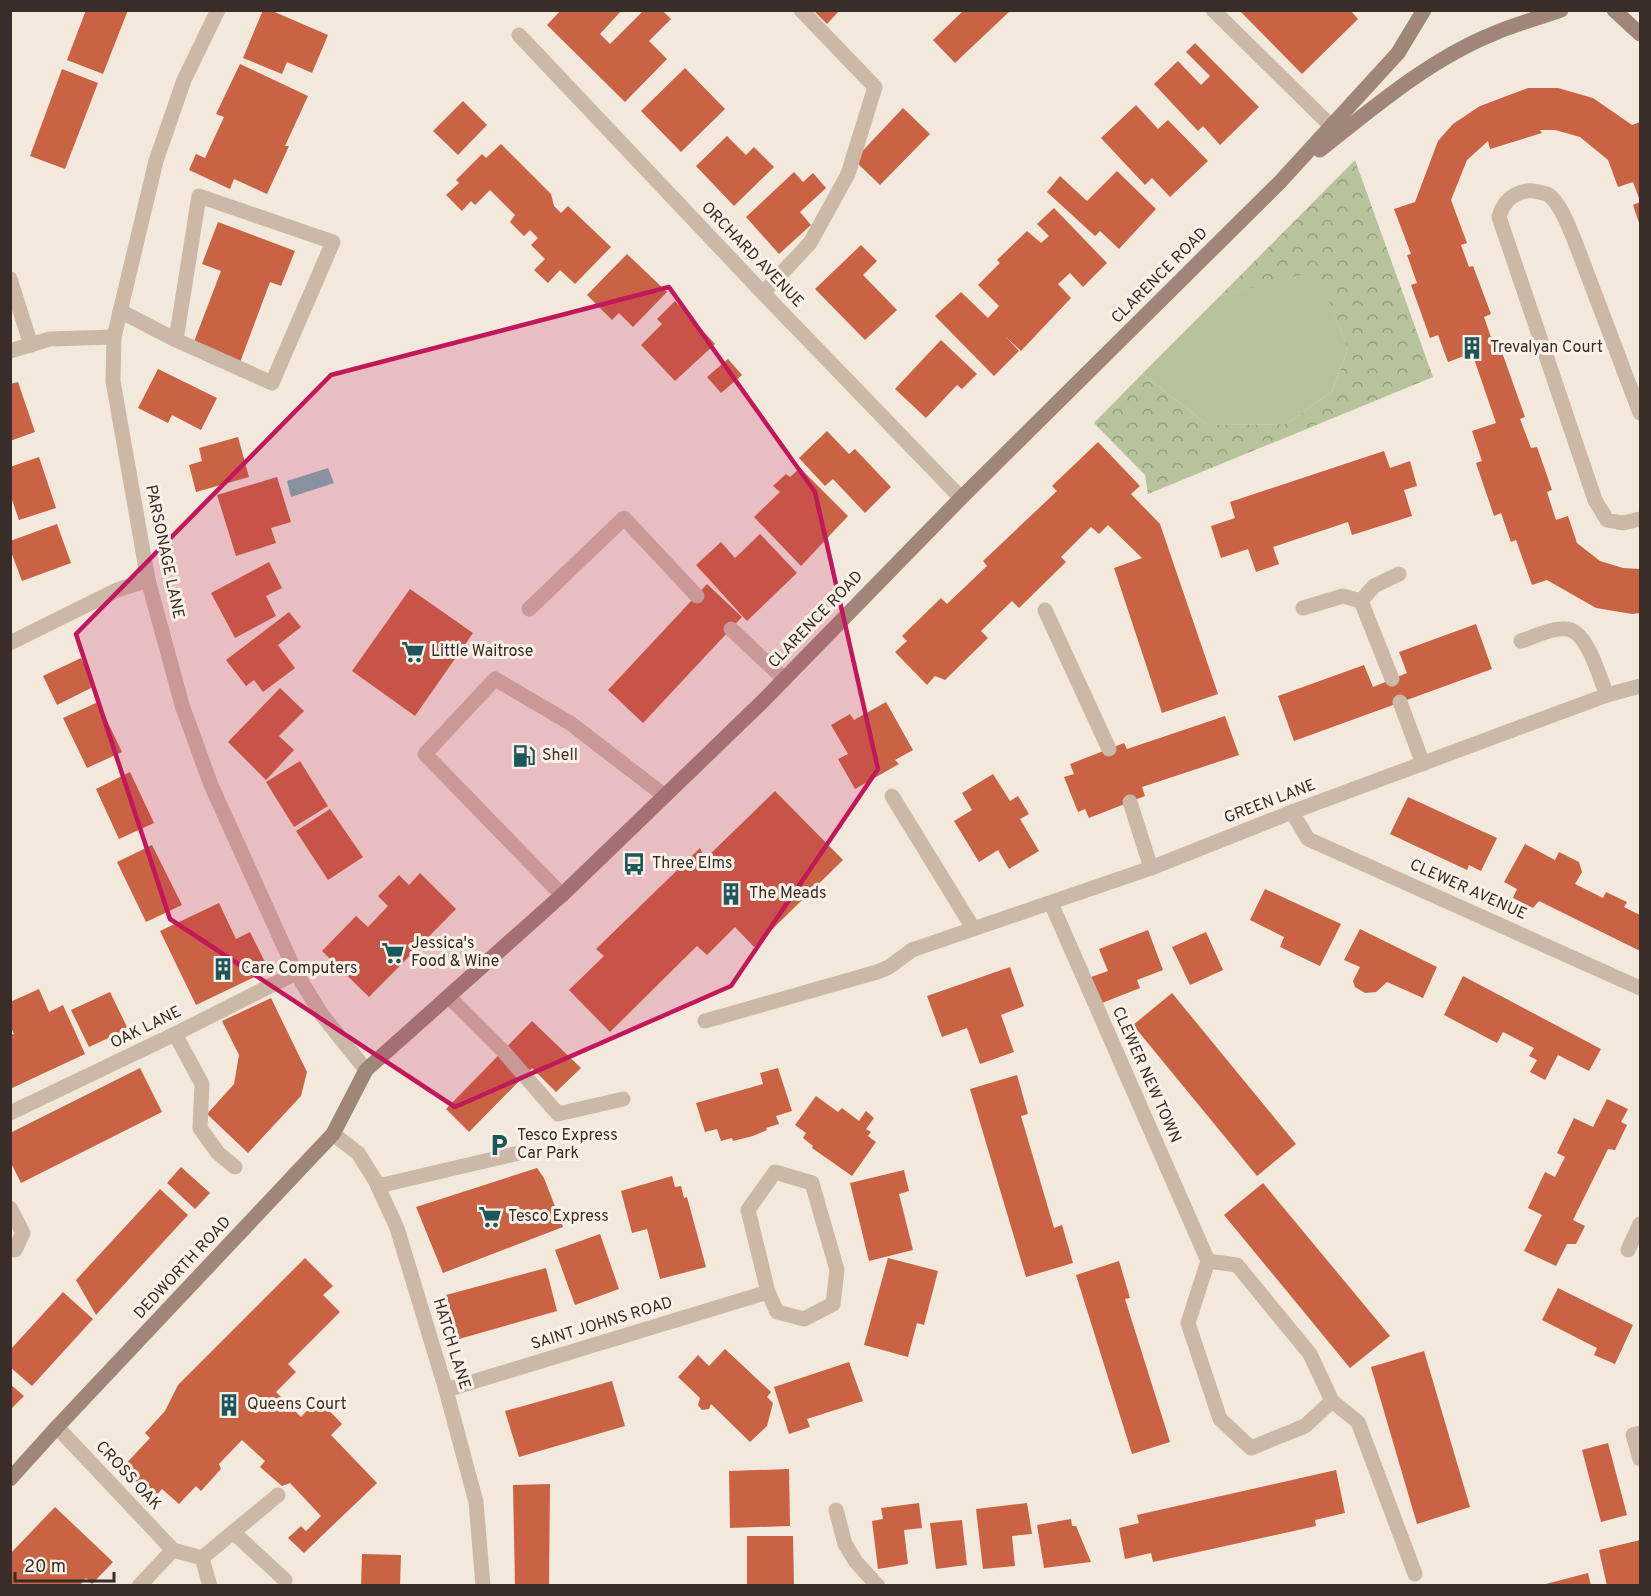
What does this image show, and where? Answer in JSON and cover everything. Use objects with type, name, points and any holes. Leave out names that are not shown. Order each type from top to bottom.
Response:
[{"type":"main road","name":"CLARENCE ROAD","points":[[366,1070],[562,895],[784,679],[961,498],[1280,182],[1398,52],[1424,10]]},
{"type":"main road","name":"CLARENCE ROAD","points":[[1280,182],[1426,69],[1494,33],[1560,10]]},
{"type":"main road","points":[[1614,10],[1641,34]]},
{"type":"main road","name":"DEDWORTH ROAD","points":[[10,1479],[333,1134],[366,1070]]},
{"type":"street","name":"PARSONAGE LANE","points":[[218,10],[184,80],[156,161],[114,337],[113,381],[148,580],[182,705],[211,785],[296,973],[322,1015],[366,1070]]},
{"type":"street","points":[[763,293],[810,243],[848,174],[876,87],[801,10]]},
{"type":"street","points":[[1213,10],[1331,126]]},
{"type":"street","name":"ORCHARD AVENUE","points":[[519,35],[961,498]]},
{"type":"street","points":[[1640,521],[1623,523],[1607,520],[1595,500],[1499,218],[1502,207],[1512,196],[1526,190],[1544,193],[1550,195],[1561,212],[1574,239],[1641,413]]},
{"type":"street","points":[[120,311],[176,340],[272,383],[333,242],[199,196],[176,340]]},
{"type":"street","points":[[10,279],[31,345]]},
{"type":"street","points":[[10,351],[50,339],[114,337]]},
{"type":"street","points":[[529,609],[624,518],[697,596]]},
{"type":"street","points":[[1361,601],[1374,585],[1399,574]]},
{"type":"street","points":[[10,643],[117,590],[148,580]]},
{"type":"street","points":[[1303,608],[1343,596],[1361,601]]},
{"type":"street","points":[[1361,601],[1392,679]]},
{"type":"street","points":[[1046,610],[1109,749]]},
{"type":"street","points":[[731,629],[784,679]]},
{"type":"street","points":[[1521,641],[1559,629],[1571,630],[1580,637],[1588,649],[1607,695]]},
{"type":"street","points":[[562,895],[425,754],[495,679],[570,723],[665,796]]},
{"type":"street","name":"GREEN LANE","points":[[705,1021],[877,972],[889,967],[912,950],[1151,868],[1292,812],[1607,695],[1641,686]]},
{"type":"street","points":[[1400,702],[1423,764]]},
{"type":"street","points":[[892,796],[973,928]]},
{"type":"street","points":[[1130,802],[1151,868]]},
{"type":"street","name":"CLEWER AVENUE","points":[[1292,812],[1308,839],[1641,988]]},
{"type":"street","name":"CLEWER NEW TOWN","points":[[1051,903],[1208,1261]]},
{"type":"street","name":"OAK LANE","points":[[10,1113],[296,973]]},
{"type":"street","points":[[449,997],[558,1114],[623,1099]]},
{"type":"street","points":[[175,1034],[202,1084],[200,1128],[218,1153],[234,1167]]},
{"type":"street","name":"HATCH LANE","points":[[333,1134],[358,1153],[378,1186],[397,1228],[446,1390],[476,1502],[483,1586]]},
{"type":"street","points":[[378,1186],[519,1153]]},
{"type":"street","points":[[775,1172],[812,1184],[837,1270],[834,1304],[804,1319],[777,1312],[768,1292],[748,1210],[775,1172]]},
{"type":"street","points":[[10,1208],[22,1233],[15,1250]]},
{"type":"street","points":[[1628,1250],[1641,1224]]},
{"type":"street","points":[[1332,1401],[1305,1426],[1251,1448],[1220,1419],[1188,1323],[1208,1261],[1237,1265],[1310,1354],[1332,1401],[1358,1422],[1415,1574]]},
{"type":"street","name":"SAINT JOHNS ROAD","points":[[446,1390],[768,1292]]},
{"type":"street","name":"CROSS OAK","points":[[57,1427],[173,1550]]},
{"type":"street","points":[[1641,1433],[1633,1435],[1641,1459]]},
{"type":"street","points":[[202,1558],[278,1495]]},
{"type":"street","points":[[836,1510],[844,1544],[856,1562],[878,1586]]},
{"type":"street","points":[[233,1532],[285,1580]]},
{"type":"street","points":[[139,1586],[173,1550],[202,1558]]},
{"type":"street","points":[[202,1558],[210,1586]]},
{"type":"highlighted area","points":[[669,287],[815,492],[878,769],[731,986],[455,1107],[170,919],[76,634],[331,375]]},
{"type":"green space","points":[[1355,160],[1433,377],[1148,494],[1145,475],[1094,423],[1142,374],[1208,425],[1287,424],[1332,391],[1348,349],[1317,271],[1220,296]]},
{"type":"green space","points":[[1317,270],[1348,349],[1332,391],[1287,424],[1208,425],[1142,374],[1220,296]]},
{"type":"water","points":[[328,468],[334,483],[291,497],[287,481]]},
{"type":"building","points":[[86,10],[128,10],[103,74],[67,60]]},
{"type":"building","points":[[263,10],[270,10],[328,35],[312,73],[287,62],[282,74],[243,58]]},
{"type":"building","points":[[561,10],[622,10],[600,34],[610,44],[644,10],[662,10],[671,19],[649,41],[667,59],[625,102],[547,25]]},
{"type":"building","points":[[813,10],[840,10],[827,24]]},
{"type":"building","points":[[964,10],[1011,10],[955,63],[933,40]]},
{"type":"building","points":[[1239,10],[1350,10],[1358,19],[1302,74]]},
{"type":"building","points":[[1195,43],[1259,107],[1220,145],[1203,126],[1198,131],[1154,84],[1178,61],[1201,85],[1210,76],[1186,52]]},
{"type":"building","points":[[240,64],[308,96],[285,146],[289,146],[267,194],[234,179],[230,189],[189,170],[196,154],[205,158],[224,117],[216,114]]},
{"type":"building","points":[[685,68],[725,109],[681,152],[641,111]]},
{"type":"building","points":[[62,69],[98,83],[65,169],[30,156]]},
{"type":"building","name":"Trevalyan Court","points":[[1528,88],[1558,88],[1593,98],[1632,125],[1640,122],[1640,201],[1633,182],[1618,187],[1608,160],[1580,137],[1555,130],[1540,130],[1542,133],[1490,149],[1488,141],[1467,160],[1451,200],[1467,243],[1461,245],[1469,267],[1473,266],[1491,314],[1484,317],[1493,343],[1498,341],[1525,417],[1520,419],[1531,448],[1537,447],[1552,490],[1547,492],[1556,520],[1568,516],[1577,543],[1600,561],[1623,568],[1640,569],[1640,613],[1632,614],[1596,608],[1547,580],[1532,585],[1516,540],[1511,542],[1501,513],[1494,516],[1476,463],[1482,461],[1472,431],[1496,423],[1472,353],[1448,362],[1438,335],[1430,338],[1411,285],[1417,283],[1407,255],[1411,254],[1394,209],[1415,202],[1438,141],[1453,124],[1480,106]]},
{"type":"building","points":[[463,101],[487,125],[458,155],[433,131]]},
{"type":"building","points":[[1136,105],[1158,129],[1168,120],[1208,161],[1170,197],[1152,178],[1145,185],[1101,138]]},
{"type":"building","points":[[903,108],[930,134],[880,185],[854,160]]},
{"type":"building","points":[[727,136],[746,155],[754,147],[774,167],[734,206],[696,166]]},
{"type":"building","points":[[501,144],[551,194],[554,206],[561,213],[568,206],[611,247],[575,284],[560,270],[548,283],[534,270],[545,259],[531,245],[538,238],[530,230],[524,236],[510,222],[515,215],[490,190],[475,205],[471,201],[462,211],[446,195],[459,183],[456,180],[482,154],[486,158]]},
{"type":"building","points":[[1117,171],[1156,209],[1119,249],[1100,231],[1095,236],[1047,192],[1060,176],[1087,201]]},
{"type":"building","points":[[794,172],[803,182],[813,173],[826,188],[800,212],[811,225],[779,254],[746,217]]},
{"type":"building","points":[[1640,202],[1640,226],[1633,205]]},
{"type":"building","points":[[1054,208],[1107,263],[1083,287],[1070,273],[1058,284],[1071,298],[1021,351],[1006,337],[1019,351],[994,376],[935,316],[961,292],[988,318],[999,306],[978,285],[1000,263],[997,260],[1027,231],[1041,243],[1049,236],[1037,224]]},
{"type":"building","points":[[218,222],[295,251],[281,286],[270,282],[239,365],[192,347],[221,271],[202,264]]},
{"type":"building","points":[[861,245],[877,261],[863,275],[897,310],[865,340],[815,289]]},
{"type":"building","points":[[627,254],[667,292],[633,327],[619,313],[612,320],[587,295]]},
{"type":"building","points":[[675,301],[715,344],[675,381],[641,345],[662,324],[657,319]]},
{"type":"building","points":[[941,340],[977,374],[962,389],[957,385],[926,418],[895,389]]},
{"type":"building","points":[[728,359],[742,375],[721,393],[707,377]]},
{"type":"building","points":[[158,369],[217,398],[201,430],[172,415],[168,423],[138,408]]},
{"type":"building","points":[[18,382],[35,432],[10,441],[10,384]]},
{"type":"building","points":[[827,431],[849,454],[855,449],[891,487],[865,513],[833,479],[825,486],[799,458]]},
{"type":"building","points":[[238,437],[249,477],[196,492],[189,465],[202,461],[199,448]]},
{"type":"building","points":[[1098,442],[1140,486],[1131,494],[1160,524],[1218,694],[1162,713],[1114,568],[1142,558],[1108,525],[1099,534],[1091,527],[1061,557],[1066,562],[1019,608],[1012,601],[981,631],[988,638],[945,680],[935,676],[927,685],[895,652],[907,641],[902,636],[941,598],[947,604],[987,566],[983,561],[1057,491],[1052,486]]},
{"type":"building","points":[[1384,451],[1390,468],[1410,461],[1417,486],[1404,490],[1412,516],[1352,535],[1348,522],[1273,547],[1279,564],[1256,572],[1248,549],[1221,558],[1211,526],[1235,518],[1230,502]]},
{"type":"building","points":[[39,457],[56,508],[19,520],[10,494],[10,467]]},
{"type":"building","points":[[800,468],[848,516],[801,566],[754,517],[780,492],[773,486],[786,474],[790,477]]},
{"type":"building","points":[[277,477],[291,522],[271,528],[276,543],[236,556],[217,495]]},
{"type":"building","points":[[57,524],[71,563],[22,581],[10,549],[10,541]]},
{"type":"building","points":[[760,534],[797,573],[747,621],[696,565],[721,542],[735,558]]},
{"type":"building","points":[[269,562],[282,588],[266,596],[276,616],[235,638],[211,593]]},
{"type":"building","points":[[707,584],[742,617],[643,723],[608,690]]},
{"type":"building","name":"Little Waitrose","points":[[410,589],[473,633],[415,716],[352,671]]},
{"type":"building","points":[[289,612],[301,627],[278,645],[295,668],[263,692],[254,680],[246,686],[226,660]]},
{"type":"building","points":[[1476,624],[1492,669],[1294,741],[1278,696],[1364,665],[1373,687],[1407,673],[1399,652]]},
{"type":"building","points":[[81,658],[95,686],[57,705],[43,676]]},
{"type":"building","points":[[280,688],[304,711],[279,736],[294,750],[266,780],[228,742]]},
{"type":"building","points":[[98,702],[122,752],[87,768],[63,718]]},
{"type":"building","points":[[886,702],[913,750],[895,760],[899,764],[855,789],[838,759],[848,754],[831,725],[850,714],[854,720]]},
{"type":"building","points":[[1225,716],[1239,755],[1142,787],[1145,796],[1089,818],[1085,809],[1078,812],[1064,777],[1074,774],[1070,764],[1124,743],[1127,749]]},
{"type":"building","points":[[300,761],[328,806],[294,827],[266,782]]},
{"type":"building","points":[[130,772],[154,823],[119,839],[96,789]]},
{"type":"building","points":[[993,774],[1010,801],[1018,796],[1029,814],[1020,819],[1039,851],[1009,869],[998,850],[979,862],[954,821],[972,810],[962,793]]},
{"type":"building","name":"The Meads","points":[[775,791],[843,860],[754,947],[735,927],[707,955],[697,946],[610,1032],[569,990],[604,956],[596,949],[700,848],[705,859]]},
{"type":"building","points":[[1408,797],[1497,838],[1481,871],[1469,865],[1467,870],[1390,834]]},
{"type":"building","points":[[330,809],[363,857],[328,880],[296,831]]},
{"type":"building","points":[[1525,844],[1555,860],[1559,852],[1579,862],[1582,872],[1575,884],[1603,898],[1606,892],[1627,902],[1624,907],[1640,915],[1640,951],[1539,901],[1533,908],[1513,898],[1517,889],[1504,882]]},
{"type":"building","points":[[152,845],[182,905],[146,922],[117,862]]},
{"type":"building","points":[[420,873],[456,909],[369,997],[322,951],[356,916],[368,927],[388,906],[378,896],[399,875],[409,885]]},
{"type":"building","points":[[1265,889],[1341,924],[1320,966],[1280,947],[1284,937],[1250,920]]},
{"type":"building","points":[[219,903],[236,939],[250,932],[269,970],[196,1005],[160,931]]},
{"type":"building","points":[[1360,929],[1437,967],[1423,998],[1387,982],[1376,992],[1365,993],[1355,987],[1353,981],[1360,967],[1344,960]]},
{"type":"building","points":[[1148,930],[1163,970],[1137,980],[1140,988],[1102,1003],[1091,977],[1108,971],[1099,949]]},
{"type":"building","points":[[1206,932],[1223,970],[1190,985],[1172,947]]},
{"type":"building","points":[[1010,967],[1024,1006],[1001,1015],[1014,1052],[980,1064],[967,1028],[942,1037],[927,996]]},
{"type":"building","points":[[1463,976],[1601,1049],[1589,1071],[1558,1055],[1545,1080],[1530,1072],[1537,1060],[1529,1056],[1534,1048],[1503,1032],[1497,1043],[1444,1015]]},
{"type":"building","points":[[39,989],[49,1012],[63,1005],[85,1054],[10,1089],[10,1035],[14,1034],[10,1025],[10,1002]]},
{"type":"building","points":[[110,992],[128,1029],[89,1047],[71,1010]]},
{"type":"building","points":[[1172,993],[1296,1144],[1257,1176],[1133,1025]]},
{"type":"building","points":[[271,998],[307,1072],[301,1096],[248,1153],[207,1114],[234,1084],[239,1055],[222,1021]]},
{"type":"building","points":[[532,1021],[581,1068],[556,1092],[532,1068],[469,1132],[446,1109]]},
{"type":"building","points":[[140,1068],[162,1112],[21,1183],[10,1161],[10,1133]]},
{"type":"building","points":[[778,1068],[792,1111],[776,1116],[779,1124],[766,1128],[767,1130],[753,1136],[733,1141],[732,1138],[721,1141],[717,1129],[705,1132],[696,1103],[763,1084],[760,1073]]},
{"type":"building","points":[[1017,1075],[1028,1114],[1021,1116],[1054,1228],[1062,1225],[1073,1263],[1026,1277],[970,1089]]},
{"type":"building","points":[[816,1096],[838,1112],[842,1108],[859,1121],[866,1111],[874,1118],[866,1129],[871,1132],[868,1136],[876,1142],[852,1176],[812,1148],[813,1146],[803,1138],[806,1133],[795,1125]]},
{"type":"building","points":[[1607,1099],[1628,1109],[1621,1122],[1627,1125],[1615,1150],[1608,1149],[1573,1220],[1585,1226],[1576,1244],[1567,1244],[1556,1266],[1524,1251],[1542,1215],[1528,1208],[1545,1172],[1555,1177],[1565,1157],[1557,1153],[1574,1118],[1593,1127]]},
{"type":"building","points":[[181,1167],[210,1193],[195,1209],[167,1183]]},
{"type":"building","name":"Tesco Express","points":[[537,1168],[544,1178],[563,1227],[443,1273],[416,1207]]},
{"type":"building","points":[[904,1170],[909,1191],[899,1194],[913,1250],[869,1261],[850,1183]]},
{"type":"building","points":[[672,1176],[675,1187],[681,1186],[684,1198],[687,1197],[706,1267],[660,1279],[647,1229],[632,1233],[621,1191]]},
{"type":"building","points":[[1263,1183],[1390,1336],[1350,1368],[1224,1215]]},
{"type":"building","points":[[160,1189],[188,1215],[96,1315],[76,1280]]},
{"type":"building","points":[[600,1234],[619,1289],[575,1305],[555,1250]]},
{"type":"building","name":"Queens Court","points":[[305,1258],[333,1286],[323,1295],[340,1312],[288,1364],[296,1372],[276,1392],[301,1417],[318,1399],[342,1424],[331,1435],[377,1483],[304,1553],[288,1538],[301,1526],[306,1531],[321,1516],[290,1483],[282,1486],[260,1467],[265,1461],[242,1440],[219,1464],[221,1469],[201,1491],[196,1486],[179,1504],[162,1489],[154,1498],[121,1469],[150,1438],[145,1433],[165,1411],[178,1385]]},
{"type":"building","points":[[888,1258],[938,1271],[924,1325],[917,1323],[908,1357],[864,1345]]},
{"type":"building","points":[[1119,1261],[1130,1298],[1125,1299],[1170,1442],[1132,1454],[1076,1275]]},
{"type":"building","points":[[546,1268],[557,1311],[459,1339],[446,1295]]},
{"type":"building","points":[[1558,1288],[1633,1325],[1615,1364],[1594,1355],[1597,1348],[1542,1320]]},
{"type":"building","points":[[63,1292],[93,1319],[32,1386],[10,1367],[10,1350]]},
{"type":"building","points":[[725,1349],[771,1392],[767,1397],[773,1403],[767,1426],[750,1442],[711,1404],[709,1409],[702,1410],[698,1405],[700,1398],[678,1377],[698,1355],[709,1366]]},
{"type":"building","points":[[1424,1351],[1470,1507],[1417,1524],[1371,1367]]},
{"type":"building","points":[[849,1362],[863,1401],[807,1419],[810,1427],[789,1434],[774,1387]]},
{"type":"building","points":[[612,1381],[625,1426],[519,1457],[505,1411]]},
{"type":"building","points":[[10,1384],[24,1396],[10,1410]]},
{"type":"building","points":[[1608,1443],[1627,1515],[1601,1522],[1582,1450]]},
{"type":"building","points":[[789,1469],[790,1526],[730,1528],[729,1471]]},
{"type":"building","points":[[1336,1470],[1345,1513],[1315,1520],[1316,1526],[1153,1562],[1151,1553],[1125,1559],[1119,1528],[1139,1523],[1137,1515]]},
{"type":"building","points":[[550,1484],[549,1586],[515,1586],[513,1485]]},
{"type":"building","points":[[919,1503],[922,1528],[904,1530],[908,1564],[878,1569],[872,1521],[883,1519],[881,1508]]},
{"type":"building","points":[[1027,1503],[1032,1534],[1012,1536],[1015,1566],[983,1569],[976,1509]]},
{"type":"building","points":[[55,1507],[113,1562],[92,1584],[86,1578],[79,1586],[10,1586],[10,1554]]},
{"type":"building","points":[[1071,1519],[1072,1526],[1076,1526],[1091,1562],[1044,1568],[1037,1525]]},
{"type":"building","points":[[962,1520],[967,1565],[936,1569],[930,1523]]},
{"type":"building","points":[[747,1536],[793,1536],[794,1586],[747,1586]]},
{"type":"building","points":[[1640,1540],[1640,1586],[1607,1586],[1599,1550]]},
{"type":"building","points":[[362,1554],[401,1555],[400,1586],[361,1586]]},
{"type":"building","points":[[1588,1573],[1591,1586],[1542,1586],[1542,1585]]},
{"type":"place","name":"Trevalyan Court","points":[[1472,348]]},
{"type":"place","name":"Little Waitrose","points":[[413,652]]},
{"type":"place","name":"Shell","points":[[524,756]]},
{"type":"place","name":"Three Elms","points":[[634,864]]},
{"type":"place","name":"The Meads","points":[[731,894]]},
{"type":"place","name":"Jessica's Food & Wine","points":[[393,953]]},
{"type":"place","name":"Care Computers","points":[[223,969]]},
{"type":"place","name":"Tesco Express Car Park","points":[[499,1145]]},
{"type":"place","name":"Tesco Express","points":[[490,1217]]},
{"type":"place","name":"Queens Court","points":[[229,1405]]}]
